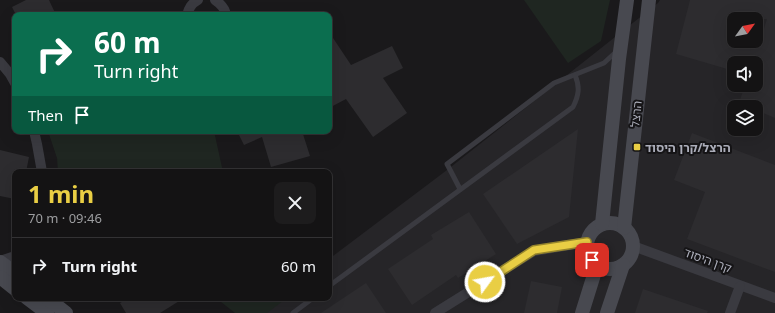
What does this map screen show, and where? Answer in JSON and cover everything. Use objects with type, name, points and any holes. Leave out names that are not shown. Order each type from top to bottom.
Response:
[{"type":"street","points":[[188,12],[192,4],[198,0]]},
{"type":"street","points":[[216,0],[221,4],[225,12]]},
{"type":"street","name":"הרצל","points":[[602,224],[627,0]]},
{"type":"street","name":"הרצל","points":[[624,228],[649,0]]},
{"type":"street","points":[[0,62],[12,78]]},
{"type":"street","points":[[35,134],[41,169]]},
{"type":"street","points":[[607,313],[623,265],[632,253],[633,246],[629,233],[624,228],[614,223],[602,224],[592,231],[587,242],[589,255],[597,265],[603,268],[610,269],[623,265]]},
{"type":"street","points":[[435,313],[534,250],[587,242]]},
{"type":"street","name":"קרן היסוד","points":[[633,246],[775,298]]},
{"type":"street","points":[[0,262],[12,257]]},
{"type":"street","points":[[0,262],[12,271]]},
{"type":"street","points":[[582,313],[597,265]]},
{"type":"street","points":[[0,277],[12,287]]},
{"type":"street","points":[[730,313],[740,286]]},
{"type":"street","points":[[31,301],[47,313]]},
{"type":"street","points":[[51,301],[66,313]]},
{"type":"lane","points":[[460,189],[446,164],[554,83],[604,63],[621,45]]},
{"type":"lane","points":[[332,284],[573,107],[579,92],[575,74]]},
{"type":"lane","points":[[293,313],[309,301]]},
{"type":"shaded area","points":[[524,0],[610,0],[601,41],[568,63]]},
{"type":"shaded area","points":[[660,0],[775,0],[775,313],[252,313],[270,301],[332,301],[332,257],[447,170]]},
{"type":"shaded area","points":[[49,134],[215,134],[222,169],[58,169],[57,158]]},
{"type":"shaded area","points":[[220,301],[283,301],[267,313],[235,313]]},
{"type":"building","points":[[26,0],[49,0],[55,12],[14,12],[12,7]]},
{"type":"building","points":[[690,0],[775,0],[775,118],[763,113],[763,100],[740,100],[743,92],[763,92],[763,56],[727,56],[727,69],[676,54]]},
{"type":"building","points":[[332,36],[351,65],[392,46],[403,68],[383,78],[407,113],[373,137],[346,99],[332,106]]},
{"type":"building","points":[[578,129],[569,217],[517,244],[483,194]]},
{"type":"building","points":[[692,133],[775,165],[775,272],[687,239],[705,192],[674,180]]},
{"type":"building","points":[[238,134],[303,134],[310,156],[271,167],[262,137],[244,145]]},
{"type":"building","points":[[0,150],[29,157],[27,169],[12,169],[12,198],[0,196]]},
{"type":"building","points":[[469,212],[496,254],[458,278],[456,275],[412,305],[388,269],[433,239],[431,235]]},
{"type":"building","points":[[531,281],[562,287],[557,313],[524,313]]},
{"type":"building","points":[[366,283],[386,313],[321,313]]},
{"type":"building","points":[[643,289],[708,311],[707,313],[635,313]]},
{"type":"building","points":[[124,301],[179,301],[160,313],[126,313],[120,303]]},
{"type":"place","name":"הרצל/קרן היסוד","points":[[637,147]]},
{"type":"route","points":[[485,282],[534,250],[587,242],[587,248],[592,260]]}]
